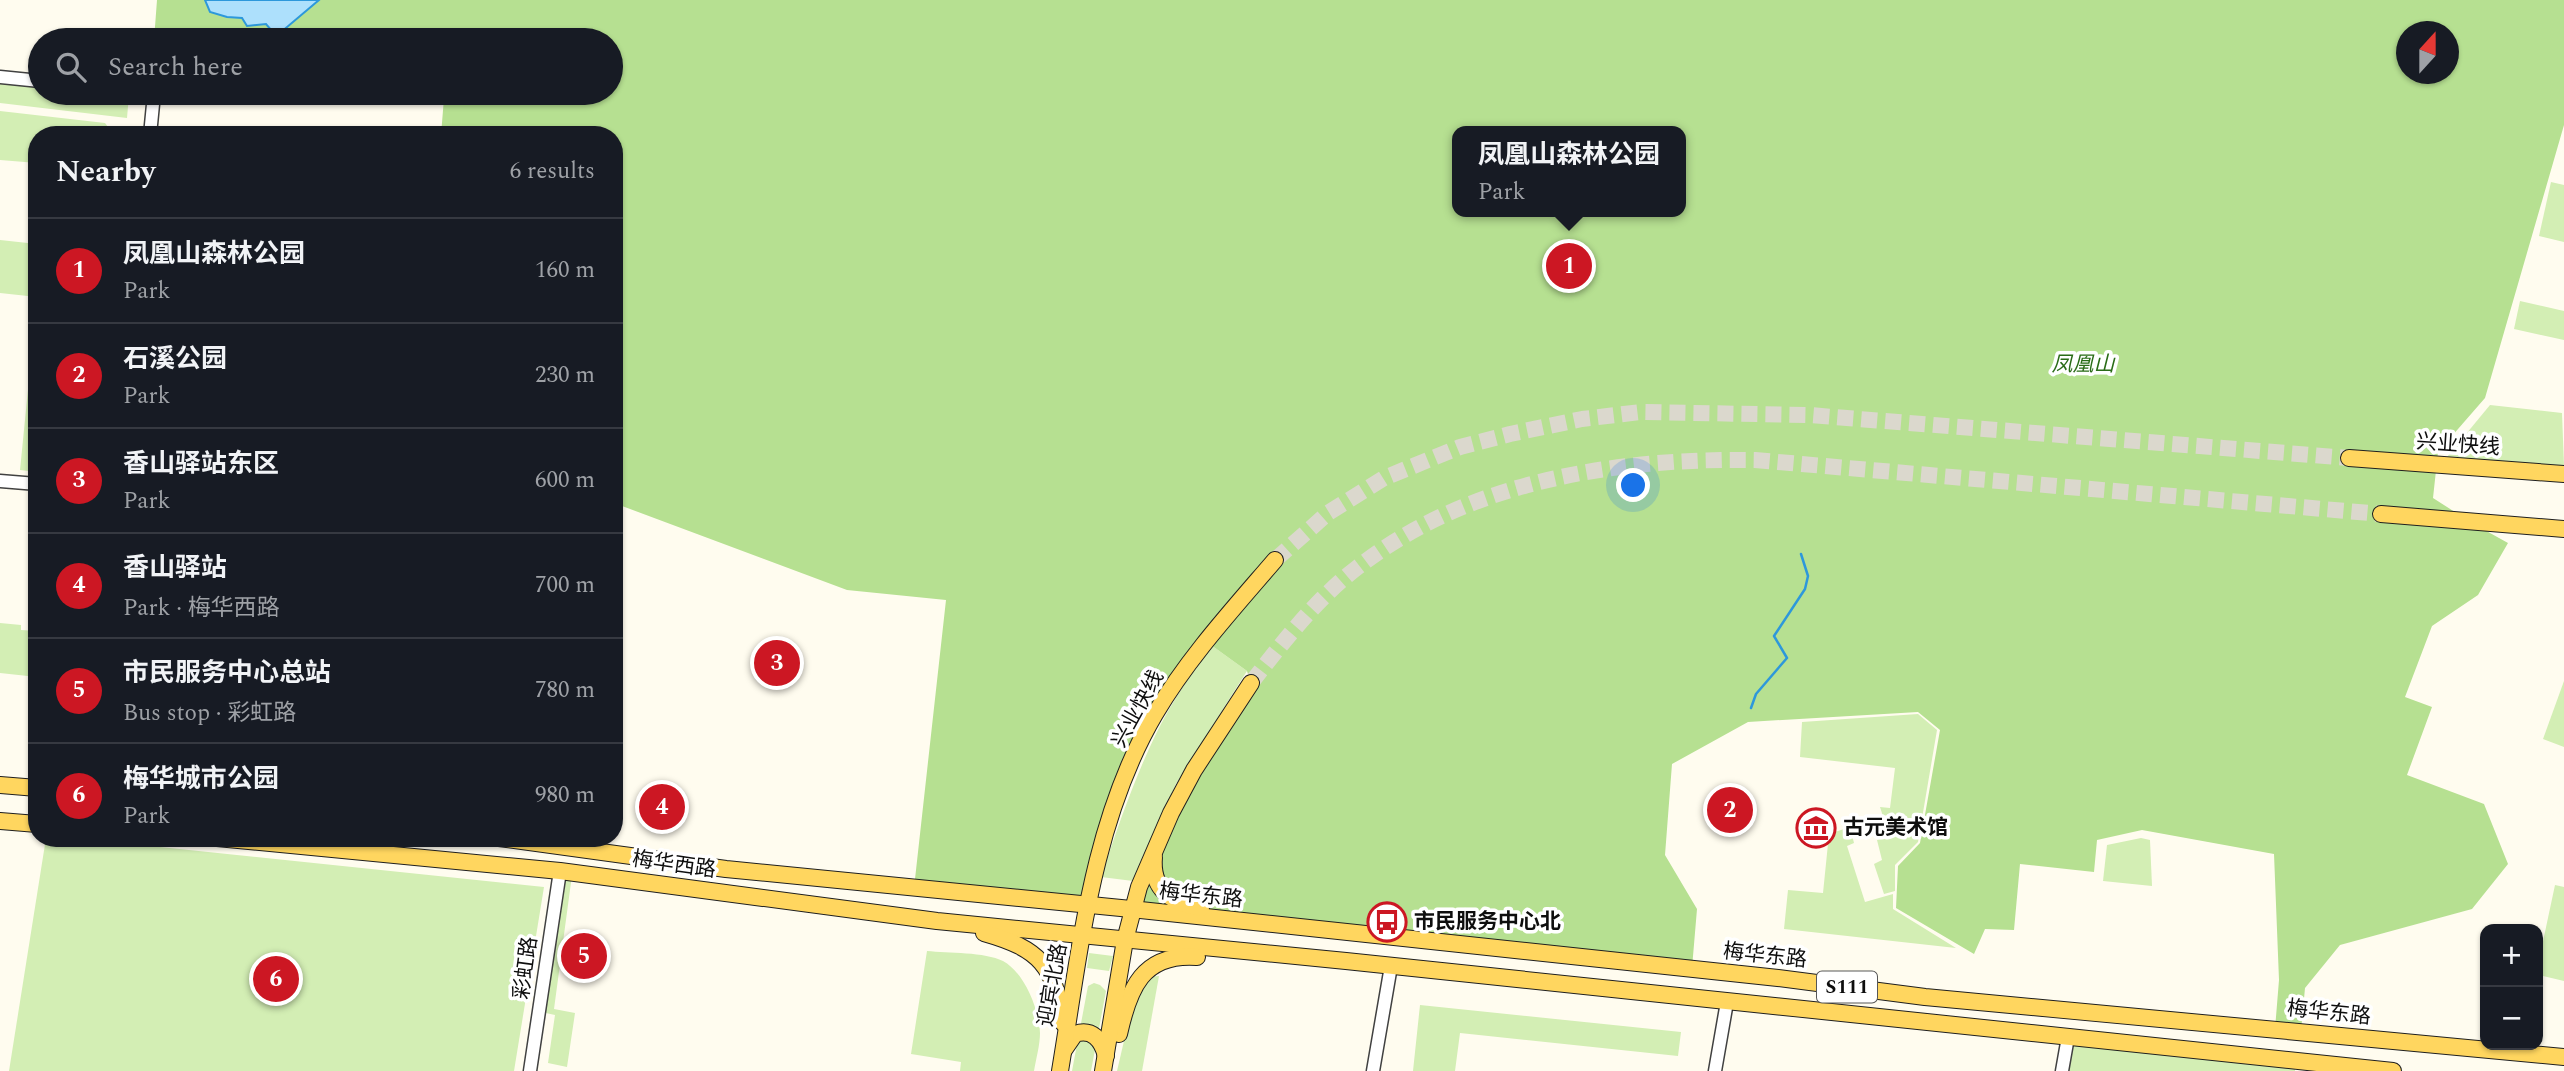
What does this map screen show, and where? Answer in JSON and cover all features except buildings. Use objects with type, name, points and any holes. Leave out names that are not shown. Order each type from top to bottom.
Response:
[{"type":"main road","name":"兴业快线","points":[[2349,458],[2564,474]]},
{"type":"main road","points":[[2381,514],[2564,529]]},
{"type":"main road","name":"兴业快线","points":[[1088,906],[1112,814],[1136,752],[1154,715],[1203,645],[1275,560]]},
{"type":"main road","points":[[1107,1066],[1131,909],[1155,850],[1194,770],[1251,683]]},
{"type":"main road","points":[[0,785],[28,788]]},
{"type":"main road","points":[[0,821],[28,823]]},
{"type":"main road","name":"梅华西路","points":[[311,847],[560,871],[937,921],[1125,940]]},
{"type":"main road","name":"梅华西路","points":[[565,847],[726,869],[1088,906]]},
{"type":"main road","points":[[1155,850],[1153,866],[1156,881],[1167,895],[1176,901],[1205,909],[1289,917],[1340,932]]},
{"type":"main road","name":"梅华东路","points":[[1088,906],[1778,978],[1925,997],[2564,1057]]},
{"type":"main road","name":"迎宾北路","points":[[1060,1071],[1088,906]]},
{"type":"main road","points":[[937,921],[1000,938],[1034,954],[1044,964],[1058,991],[1064,1047]]},
{"type":"main road","name":"S111","points":[[1125,940],[2393,1071]]},
{"type":"main road","points":[[1107,1066],[1132,989],[1144,974],[1158,963],[1181,957],[1298,966],[1346,961]]},
{"type":"main road","points":[[1064,1047],[1075,1034],[1084,1031],[1100,1041],[1107,1066]]},
{"type":"street","points":[[0,77],[28,80]]},
{"type":"street","points":[[149,105],[150,126]]},
{"type":"street","points":[[0,481],[28,483]]},
{"type":"street","name":"彩虹路","points":[[530,1071],[560,871]]},
{"type":"street","points":[[1373,1071],[1391,966]]},
{"type":"street","points":[[1715,1071],[1727,1002]]},
{"type":"street","points":[[2062,1071],[2068,1037]]},
{"type":"green space","name":"凤凰山","points":[[157,0],[2564,0],[2564,125],[2485,398],[2438,452],[2433,498],[2508,543],[2478,595],[2432,626],[2405,697],[2432,707],[2407,775],[2484,804],[2508,864],[2472,909],[2340,945],[2305,988],[2301,1031],[2275,1029],[2279,980],[2274,854],[2142,830],[2097,840],[2094,872],[2020,864],[2014,930],[1985,929],[1974,954],[1896,908],[1898,866],[1920,843],[1940,730],[1918,712],[1748,722],[1672,764],[1665,855],[1697,909],[1692,968],[1132,909],[1171,813],[1251,684],[1247,671],[1211,645],[1143,737],[1088,905],[914,888],[946,600],[847,590],[623,506],[623,126],[442,126],[443,105],[623,105],[623,28],[155,28]]},
{"type":"green space","points":[[0,81],[28,84],[28,105],[128,105],[127,118],[0,103]]},
{"type":"green space","points":[[0,111],[105,123],[107,126],[28,126],[28,162],[0,160]]},
{"type":"green space","points":[[2551,182],[2564,185],[2564,242],[2539,236]]},
{"type":"green space","points":[[0,240],[28,243],[28,296],[0,293]]},
{"type":"green space","points":[[2520,301],[2564,311],[2564,340],[2514,329]]},
{"type":"green space","points":[[28,390],[28,471],[20,470]]},
{"type":"green space","points":[[2490,405],[2562,413],[2564,466],[2447,457]]},
{"type":"green space","points":[[0,623],[21,625],[21,630],[28,630],[28,676],[0,673]]},
{"type":"green space","points":[[1211,645],[1247,671],[1176,784],[1133,881],[1101,877],[1132,788],[1155,736],[1174,701]]},
{"type":"green space","points":[[2564,681],[2564,747],[2543,739]]},
{"type":"green space","points":[[1918,714],[1937,730],[1918,842],[1895,865],[1895,891],[1884,894],[1874,864],[1882,860],[1877,840],[1889,835],[1880,807],[1890,808],[1895,768],[1800,757],[1802,722]]},
{"type":"green space","points":[[1850,827],[1854,843],[1847,846],[1865,902],[1893,894],[1893,909],[1956,948],[1784,929],[1788,890],[1823,893],[1829,834]]},
{"type":"green space","points":[[2141,838],[2150,840],[2152,886],[2103,881],[2107,845]]},
{"type":"green space","points":[[45,847],[160,847],[544,887],[514,1071],[9,1071]]},
{"type":"green space","points":[[561,874],[572,875],[554,1009],[575,1013],[567,1067],[548,1063],[555,1015],[541,1012]]},
{"type":"green space","points":[[2555,885],[2564,887],[2564,981],[2543,976],[2543,941]]},
{"type":"green space","points":[[927,951],[977,954],[995,958],[1003,961],[1018,974],[1034,1003],[1039,1024],[1034,1071],[960,1071],[961,1062],[911,1054]]},
{"type":"green space","points":[[1089,953],[1113,956],[1109,971],[1087,968]]},
{"type":"green space","points":[[1159,976],[1142,1071],[1117,1071],[1134,998],[1148,977]]},
{"type":"green space","points":[[1094,983],[1106,991],[1091,1071],[1072,1071],[1088,986]]},
{"type":"green space","points":[[1420,1005],[1681,1032],[1678,1056],[1460,1033],[1455,1071],[1413,1071]]},
{"type":"green space","points":[[2071,1042],[2295,1065],[2295,1071],[2066,1071]]},
{"type":"water","points":[[205,0],[319,0],[286,28],[269,28],[266,24],[247,26],[242,18],[210,12]]},
{"type":"waterway","points":[[1751,708],[1756,694],[1787,658],[1774,636],[1805,589],[1808,576],[1801,554]]},
{"type":"tunnel","points":[[1275,560],[1328,513],[1384,478],[1460,447],[1582,419],[1641,412],[1809,415],[2349,458]]},
{"type":"tunnel","points":[[1251,683],[1301,621],[1328,593],[1358,567],[1402,537],[1448,513],[1497,494],[1547,480],[1599,470],[1703,460],[1755,460],[2381,514]]},
{"type":"place","name":"凤凰山森林公园","points":[[1569,266]]},
{"type":"place","name":"香山驿站东区","points":[[777,663]]},
{"type":"place","name":"香山驿站","points":[[662,807]]},
{"type":"place","name":"石溪公园","points":[[1730,810]]},
{"type":"place","name":"古元美术馆","points":[[1816,828]]},
{"type":"place","name":"市民服务中心北","points":[[1387,922]]},
{"type":"place","name":"市民服务中心总站","points":[[584,956]]},
{"type":"place","name":"梅华城市公园","points":[[276,979]]}]
